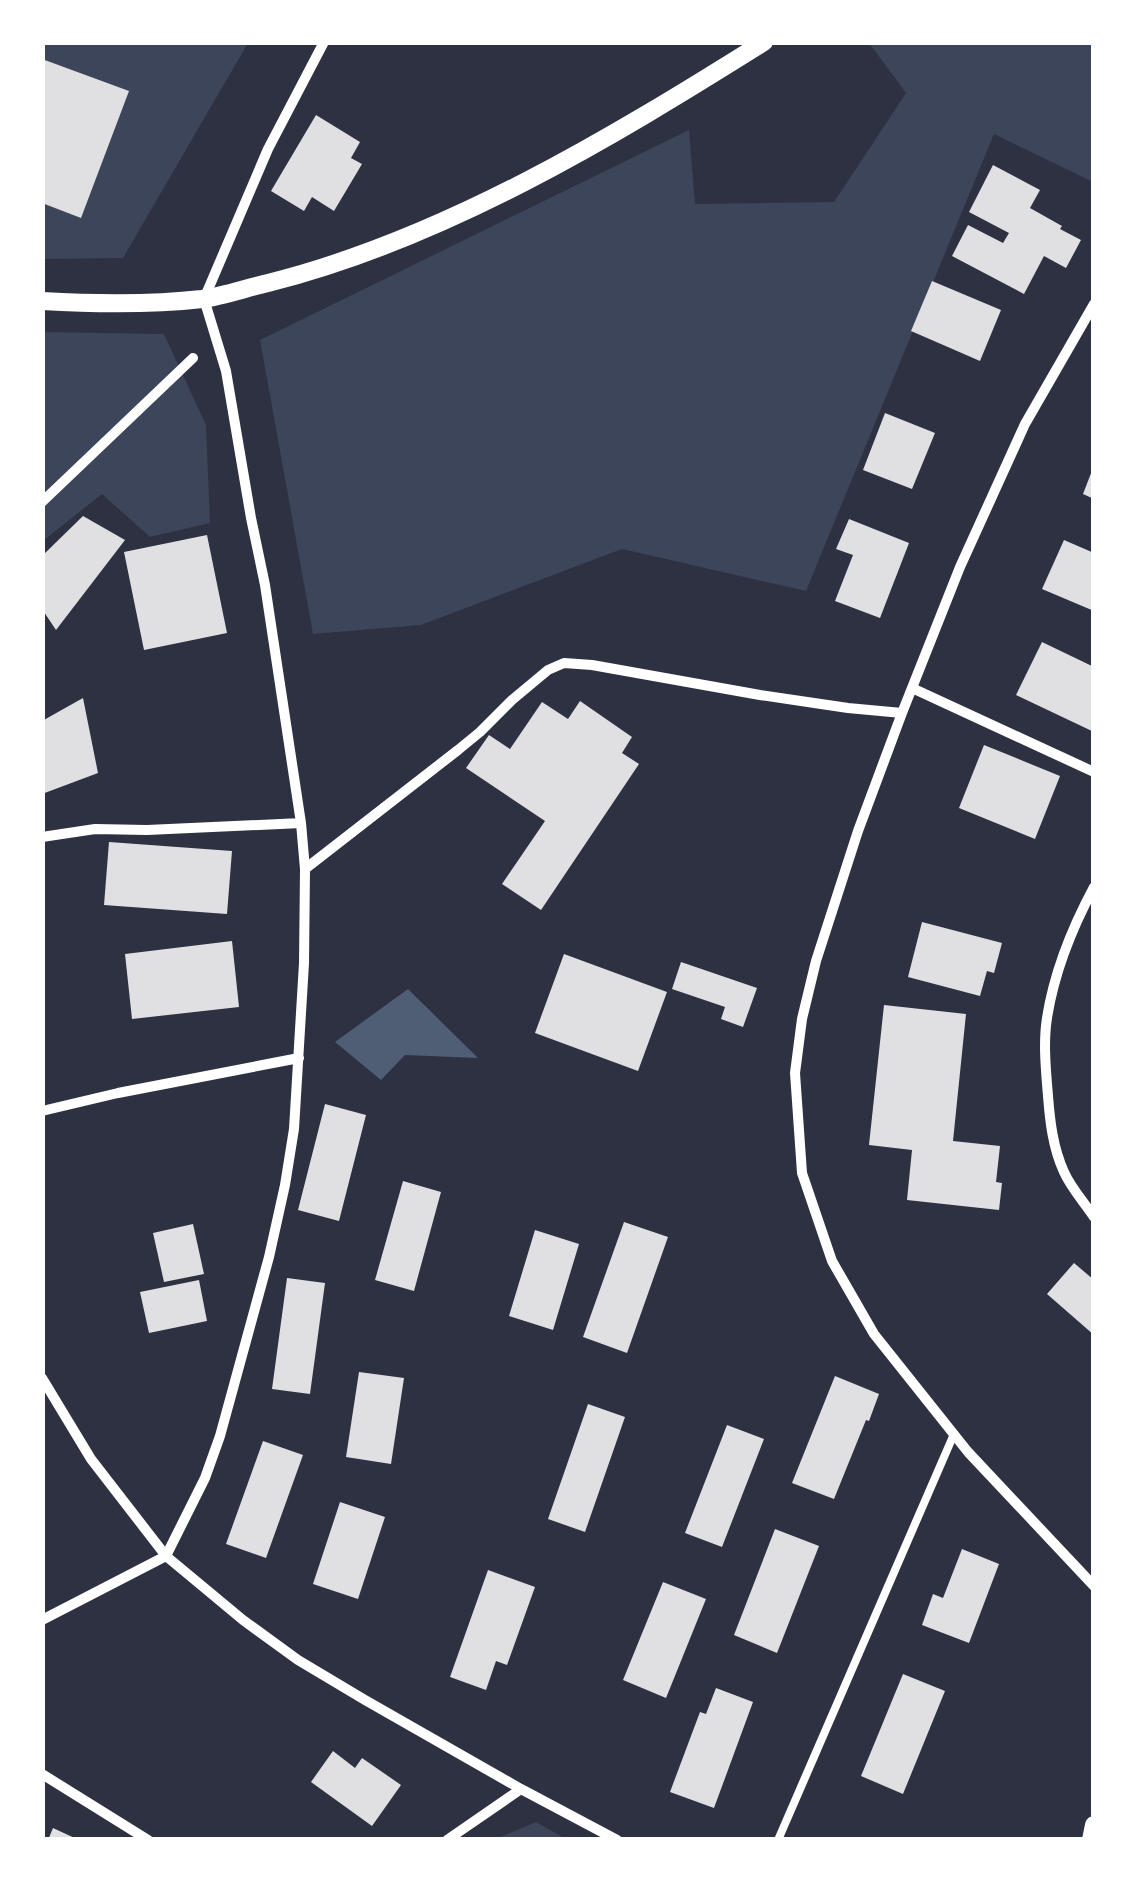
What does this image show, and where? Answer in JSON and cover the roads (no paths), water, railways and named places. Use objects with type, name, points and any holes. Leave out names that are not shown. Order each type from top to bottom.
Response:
[{"type":"street","points":[[42,1620],[166,1556],[205,1478],[250,1333],[285,1185],[300,1058],[305,868],[301,823],[266,585],[226,371],[204,299],[268,149],[324,42]]},
{"type":"street","points":[[42,301],[95,304],[204,299],[299,276],[377,249],[504,194],[692,88],[764,42]]},
{"type":"street","points":[[1094,304],[1025,424],[960,567],[902,713],[816,961],[802,1019],[795,1073],[802,1172],[832,1261],[874,1334],[954,1434],[1094,1586]]},
{"type":"street","points":[[42,502],[193,358]]},
{"type":"street","points":[[305,868],[469,741],[548,670],[564,663],[592,664],[778,697],[902,713]]},
{"type":"street","points":[[912,688],[1094,772]]},
{"type":"street","points":[[42,837],[94,829],[301,823]]},
{"type":"street","points":[[1094,887],[1078,916],[1062,961],[1047,1020],[1046,1067],[1056,1148],[1065,1174],[1094,1217]]},
{"type":"street","points":[[42,1111],[300,1058]]},
{"type":"street","points":[[42,1378],[91,1459],[166,1556],[243,1620],[298,1660],[617,1840]]},
{"type":"street","points":[[42,1774],[148,1840]]},
{"type":"street","points":[[447,1840],[521,1789]]},
{"type":"street","points":[[1090,1840],[1094,1825]]},
{"type":"lane","points":[[778,1840],[954,1434]]}]
